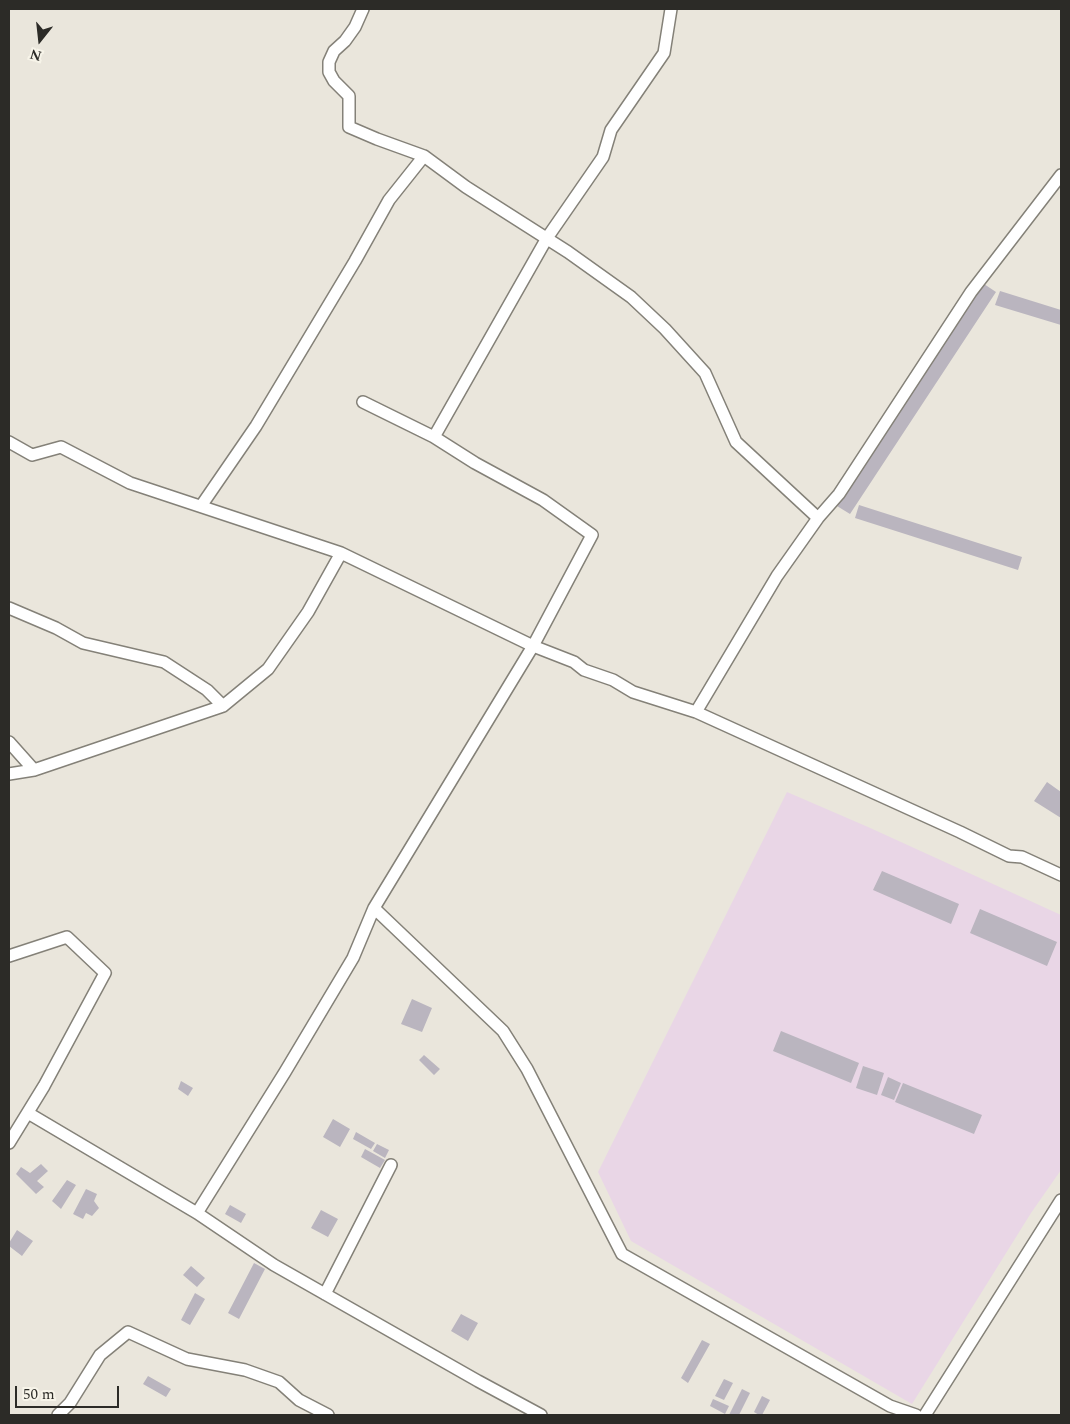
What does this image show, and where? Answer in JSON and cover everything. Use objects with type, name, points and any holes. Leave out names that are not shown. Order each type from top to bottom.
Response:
[{"type":"street","points":[[362,9],[355,27],[345,41],[334,51],[329,62],[329,72],[334,81],[349,96],[349,127],[424,156],[466,187],[547,238],[631,297],[665,329],[704,373],[736,442],[818,518]]},
{"type":"street","points":[[434,437],[547,238],[603,157],[611,130],[664,53],[671,9]]},
{"type":"street","points":[[201,506],[256,426],[355,262],[389,200],[424,156]]},
{"type":"street","points":[[696,712],[776,576],[838,494],[971,292],[1061,175]]},
{"type":"street","points":[[197,1213],[353,958],[374,908],[533,646],[592,535],[542,500],[475,463],[434,437],[363,402]]},
{"type":"street","points":[[9,442],[32,455],[61,446],[130,483],[341,553],[533,646],[574,662],[584,670],[613,680],[633,692],[696,712],[1009,856],[1022,857],[1061,875]]},
{"type":"street","points":[[9,774],[34,770],[223,706],[268,669],[308,612],[341,553]]},
{"type":"street","points":[[9,608],[83,643],[164,662],[207,690],[223,706]]},
{"type":"street","points":[[9,742],[34,770]]},
{"type":"street","points":[[374,908],[503,1031],[527,1069],[622,1254],[890,1406],[916,1415]]},
{"type":"street","points":[[9,956],[67,937],[105,973],[28,1113],[9,1143]]},
{"type":"street","points":[[28,1113],[197,1213],[274,1265],[541,1415]]},
{"type":"street","points":[[324,1294],[391,1166]]},
{"type":"street","points":[[925,1415],[1061,1200]]},
{"type":"street","points":[[58,1415],[70,1403],[100,1355],[128,1332],[187,1359],[245,1370],[279,1382],[299,1400],[328,1415]]},
{"type":"shaded area","points":[[787,792],[1061,915],[1061,1170],[1031,1213],[912,1404],[631,1241],[598,1172]]},
{"type":"building","points":[[984,284],[996,292],[850,514],[837,506]]},
{"type":"building","points":[[1000,291],[1061,310],[1061,325],[995,305]]},
{"type":"building","points":[[859,505],[1022,557],[1018,570],[855,518]]},
{"type":"building","points":[[1047,782],[1061,792],[1061,818],[1034,801]]},
{"type":"building","points":[[882,871],[959,904],[951,924],[873,890]]},
{"type":"building","points":[[980,909],[1057,942],[1047,966],[970,933]]},
{"type":"building","points":[[412,999],[432,1008],[422,1032],[401,1024]]},
{"type":"building","points":[[781,1031],[859,1063],[851,1083],[773,1051]]},
{"type":"building","points":[[424,1055],[440,1069],[434,1075],[419,1060]]},
{"type":"building","points":[[863,1066],[884,1073],[877,1095],[856,1088]]},
{"type":"building","points":[[888,1077],[901,1083],[894,1100],[881,1095]]},
{"type":"building","points":[[181,1081],[193,1088],[188,1096],[178,1089]]},
{"type":"building","points":[[903,1083],[982,1115],[974,1134],[895,1102]]},
{"type":"building","points":[[333,1119],[350,1129],[340,1147],[323,1137]]},
{"type":"building","points":[[356,1132],[375,1143],[371,1149],[353,1139]]},
{"type":"building","points":[[377,1144],[389,1150],[385,1158],[373,1151]]},
{"type":"building","points":[[365,1149],[385,1160],[380,1168],[361,1157]]},
{"type":"building","points":[[41,1164],[48,1171],[37,1181],[44,1187],[36,1194],[16,1174],[21,1167],[30,1173]]},
{"type":"building","points":[[67,1180],[76,1185],[61,1209],[52,1201]]},
{"type":"building","points":[[86,1189],[97,1194],[94,1201],[99,1208],[92,1216],[86,1213],[83,1219],[73,1214]]},
{"type":"building","points":[[230,1205],[246,1214],[241,1223],[225,1214]]},
{"type":"building","points":[[321,1210],[338,1219],[328,1237],[311,1228]]},
{"type":"building","points":[[17,1230],[33,1241],[22,1256],[9,1246]]},
{"type":"building","points":[[254,1263],[265,1269],[239,1319],[228,1313]]},
{"type":"building","points":[[191,1266],[205,1278],[197,1287],[183,1275]]},
{"type":"building","points":[[195,1293],[205,1299],[190,1325],[181,1320]]},
{"type":"building","points":[[461,1314],[478,1323],[468,1341],[451,1331]]},
{"type":"building","points":[[702,1340],[710,1344],[688,1383],[681,1378]]},
{"type":"building","points":[[148,1376],[171,1389],[166,1397],[143,1384]]},
{"type":"building","points":[[724,1379],[733,1383],[724,1400],[715,1396]]},
{"type":"building","points":[[742,1389],[750,1393],[739,1415],[729,1415]]},
{"type":"building","points":[[762,1396],[770,1400],[762,1415],[759,1415],[754,1412]]},
{"type":"building","points":[[713,1399],[729,1406],[725,1414],[710,1406]]}]
